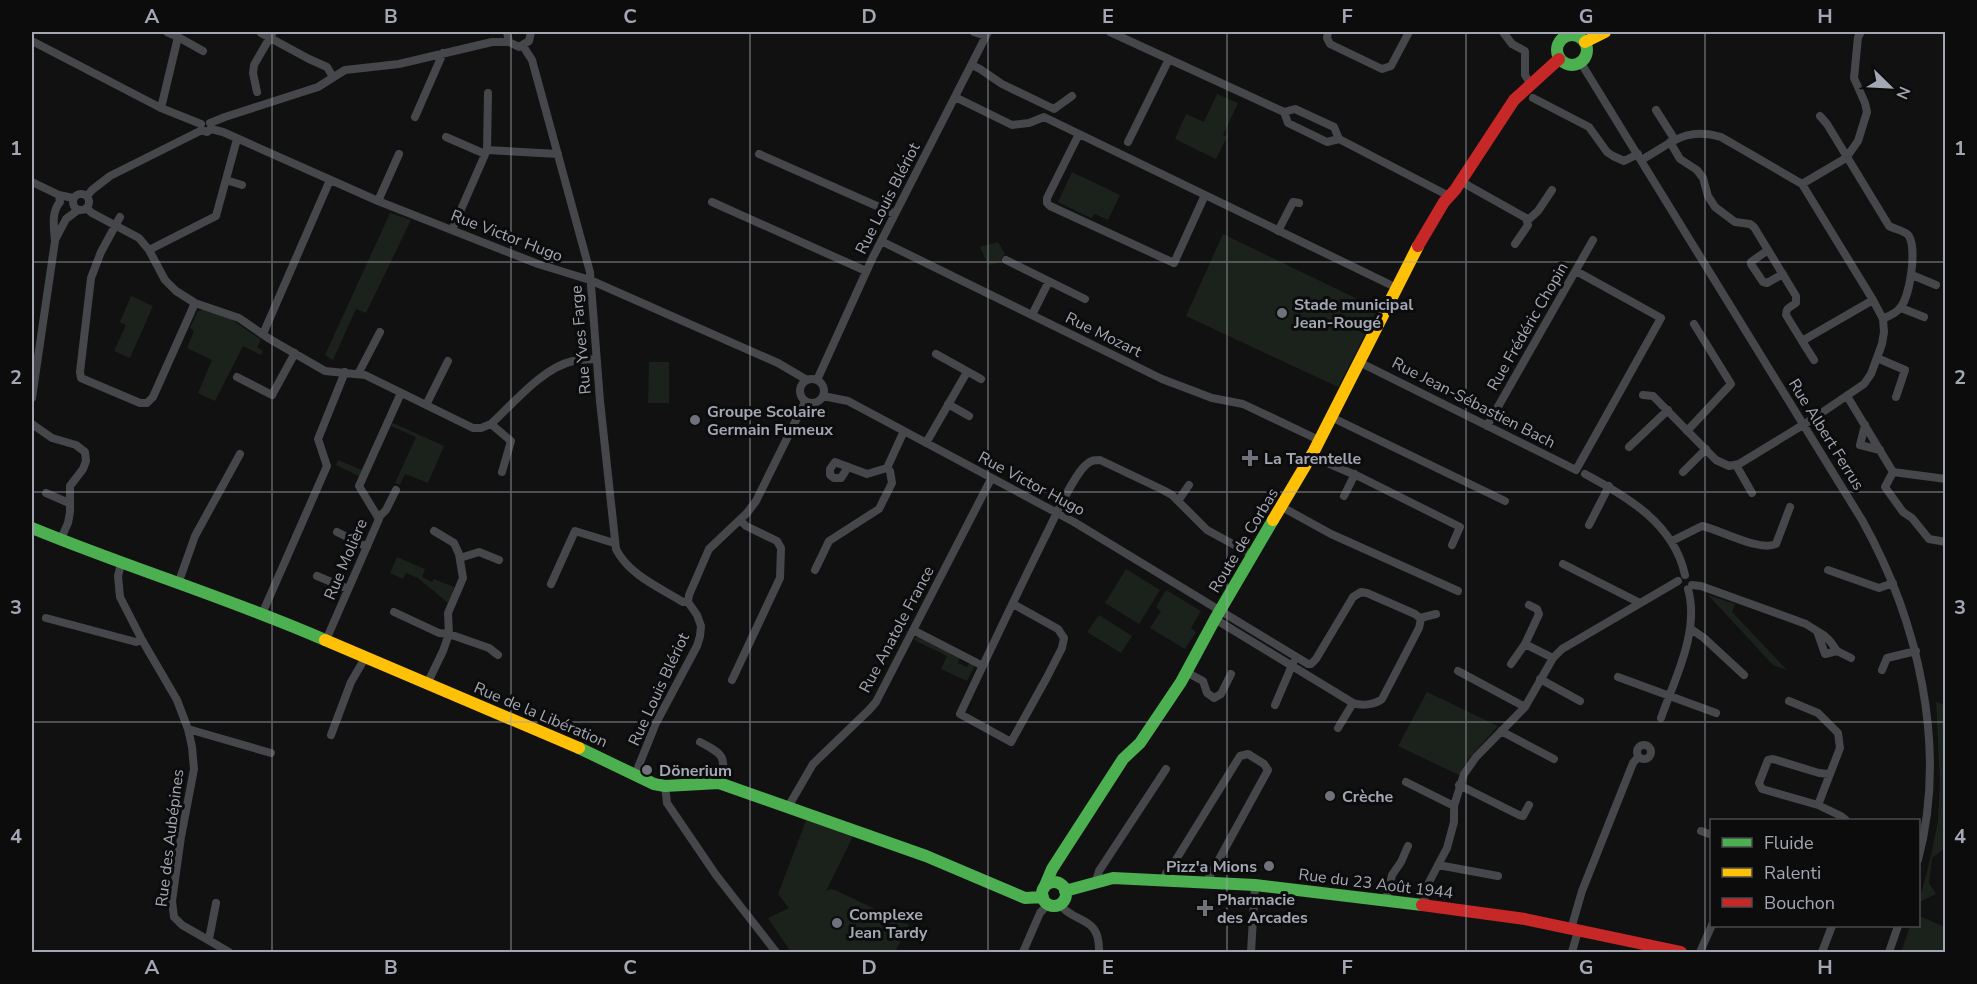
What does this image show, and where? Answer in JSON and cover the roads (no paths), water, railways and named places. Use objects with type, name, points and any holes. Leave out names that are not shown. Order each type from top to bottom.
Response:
[{"type":"main road","points":[[1585,42],[1605,32]]},
{"type":"main road","points":[[1562,34],[1578,35],[1585,42],[1587,51],[1581,63],[1569,65],[1559,59],[1557,46],[1562,34]]},
{"type":"main road","name":"Route de Corbas","points":[[1062,854],[1057,871],[1065,898],[1048,898],[1052,870],[1062,854],[1123,759],[1140,743],[1186,672],[1311,456],[1395,287],[1430,225],[1504,112],[1530,83],[1559,59]]},
{"type":"main road","name":"Rue de la Libération","points":[[32,528],[60,541],[262,614],[326,640],[554,736],[654,784],[665,786],[719,783],[926,856],[1025,898],[1048,898]]},
{"type":"main road","name":"Rue du 23 Août 1944","points":[[1048,898],[1049,883],[1062,887],[1113,878],[1255,885],[1386,900],[1525,920],[1681,952]]},
{"type":"street","points":[[167,32],[203,51]]},
{"type":"street","points":[[492,42],[507,32],[509,42]]},
{"type":"street","points":[[87,196],[110,176],[225,117],[318,87],[345,70],[399,64],[492,42],[509,42],[516,46],[523,46],[529,41],[531,32]]},
{"type":"street","points":[[974,32],[987,34]]},
{"type":"street","points":[[1110,32],[1284,112],[1295,109],[1334,127],[1339,139]]},
{"type":"street","points":[[1328,32],[1327,38],[1330,44],[1382,69],[1391,66],[1409,32]]},
{"type":"street","points":[[1503,32],[1512,44],[1525,51],[1525,75],[1530,83]]},
{"type":"street","points":[[1802,184],[1846,158],[1858,141],[1867,112],[1854,78],[1858,37],[1861,32]]},
{"type":"street","points":[[257,92],[253,74],[254,65],[268,34],[309,59],[327,66],[333,77]]},
{"type":"street","name":"Rue Louis Blériot","points":[[817,380],[866,271],[987,34]]},
{"type":"street","points":[[161,108],[178,37]]},
{"type":"street","name":"Rue Victor Hugo","points":[[32,42],[161,108],[378,201],[538,264],[590,280],[778,363],[807,380]]},
{"type":"street","name":"Rue Yves Farge","points":[[523,46],[532,60],[590,272],[614,543],[620,557],[634,572],[683,602],[688,602]]},
{"type":"street","points":[[415,117],[443,53]]},
{"type":"street","points":[[1128,142],[1169,59]]},
{"type":"street","name":"Rue Albert Ferrus","points":[[1581,63],[1862,520],[1893,583],[1916,651],[1923,692],[1929,760],[1924,838],[1920,853]]},
{"type":"street","points":[[972,65],[1002,84],[1054,110],[1072,96]]},
{"type":"street","points":[[452,230],[486,152],[488,93]]},
{"type":"street","points":[[956,97],[1012,125],[1029,123],[1044,117],[1395,287]]},
{"type":"street","points":[[1533,98],[1589,127],[1613,156],[1624,161],[1639,157],[1683,135],[1721,137],[1802,184],[1883,319],[1884,332],[1877,358],[1864,384],[1803,425],[1736,465],[1728,466],[1716,460],[1653,396],[1643,395]]},
{"type":"street","points":[[1656,110],[1680,159],[1697,170],[1703,178],[1708,196],[1715,207],[1735,222],[1750,224],[1768,250],[1797,299],[1796,303],[1786,311],[1786,315],[1814,360]]},
{"type":"street","points":[[1284,112],[1288,123],[1327,141],[1339,139],[1449,196]]},
{"type":"street","points":[[1820,116],[1889,226],[1910,237],[1912,275],[1901,308],[1883,319]]},
{"type":"street","points":[[186,138],[191,130],[188,119]]},
{"type":"street","points":[[1079,134],[1047,198],[1050,206],[1174,263],[1205,195]]},
{"type":"street","points":[[446,137],[486,152],[558,154]]},
{"type":"street","points":[[148,250],[216,216],[237,139]]},
{"type":"street","points":[[378,201],[399,154]]},
{"type":"street","points":[[759,154],[895,214]]},
{"type":"street","points":[[226,180],[242,185]]},
{"type":"street","points":[[263,333],[330,180]]},
{"type":"street","points":[[1460,181],[1528,220]]},
{"type":"street","points":[[32,182],[60,199],[72,199]]},
{"type":"street","points":[[1515,244],[1525,231],[1528,220],[1538,211],[1552,190]]},
{"type":"street","points":[[55,241],[66,219],[82,209],[89,204],[87,196],[82,193],[76,194],[72,199],[73,205],[82,209],[92,213],[117,221],[139,238],[165,280],[176,291],[195,303],[239,318],[325,371],[365,375],[472,428],[481,428],[491,424],[543,376],[558,367],[573,361],[596,359]]},
{"type":"street","points":[[32,398],[55,241],[53,226],[60,199]]},
{"type":"street","points":[[712,202],[866,271]]},
{"type":"street","points":[[1278,231],[1293,202],[1299,203]]},
{"type":"street","points":[[117,221],[91,278],[81,378],[140,403],[147,403],[153,397],[195,303]]},
{"type":"street","name":"Rue Frédéric Chopin","points":[[1487,426],[1593,240]]},
{"type":"street","name":"Rue Mozart","points":[[882,241],[1162,379],[1212,398],[1243,404],[1319,440]]},
{"type":"street","points":[[1768,250],[1751,264],[1763,282],[1767,283],[1783,274]]},
{"type":"street","points":[[1006,260],[1085,299]]},
{"type":"street","name":"Rue Jean-Sébastien Bach","points":[[1359,362],[1576,470],[1661,318],[1576,271]]},
{"type":"street","points":[[1912,275],[1936,285]]},
{"type":"street","points":[[1032,315],[1049,281]]},
{"type":"street","points":[[1802,341],[1873,300]]},
{"type":"street","points":[[1901,308],[1924,317]]},
{"type":"street","points":[[1687,431],[1731,384],[1694,324]]},
{"type":"street","points":[[358,374],[380,332]]},
{"type":"street","points":[[237,376],[272,395],[295,353]]},
{"type":"street","points":[[936,354],[981,379]]},
{"type":"street","points":[[1877,358],[1905,370],[1896,397]]},
{"type":"street","points":[[426,405],[448,361]]},
{"type":"street","points":[[262,614],[327,466],[318,439],[345,372]]},
{"type":"street","points":[[792,372],[805,402]]},
{"type":"street","points":[[926,443],[967,372]]},
{"type":"street","points":[[800,387],[807,380],[817,380],[822,384],[824,396],[816,403],[805,402]]},
{"type":"street","name":"Rue Molière","points":[[326,640],[379,519],[360,486],[401,393]]},
{"type":"street","name":"Rue Victor Hugo","points":[[824,396],[848,401],[1109,542],[1353,703]]},
{"type":"street","points":[[1847,396],[1893,472]]},
{"type":"street","points":[[688,602],[709,549],[740,520],[756,501],[805,402]]},
{"type":"street","points":[[948,404],[969,416]]},
{"type":"street","points":[[1629,447],[1668,410]]},
{"type":"street","points":[[1331,417],[1505,501]]},
{"type":"street","points":[[32,424],[52,438],[76,445],[85,452],[86,461],[83,470],[70,486],[68,523],[60,541]]},
{"type":"street","points":[[491,424],[511,441],[502,472]]},
{"type":"street","points":[[1865,425],[1860,445],[1880,450]]},
{"type":"street","points":[[848,467],[867,474],[887,468],[904,431]]},
{"type":"street","points":[[1683,472],[1706,449]]},
{"type":"street","points":[[178,584],[195,536],[240,454]]},
{"type":"street","points":[[1311,456],[1355,474],[1461,527],[1452,545]]},
{"type":"street","points":[[1013,604],[1058,629],[1064,638],[1062,648],[1011,742],[960,714],[1056,513],[1087,464],[1093,460],[1108,463],[1162,490],[1178,501],[1207,530],[1253,555]]},
{"type":"street","points":[[1736,465],[1752,493]]},
{"type":"street","points":[[815,570],[829,541],[879,509],[892,483],[890,471],[887,468]]},
{"type":"street","points":[[1893,472],[1946,479]]},
{"type":"street","points":[[1893,472],[1885,487],[1903,512],[1912,518],[1929,540],[1946,542]]},
{"type":"street","points":[[1344,496],[1355,474]]},
{"type":"street","points":[[1585,474],[1633,501],[1655,520],[1672,542],[1682,578],[1682,587],[1701,586],[1806,624],[1817,631],[1825,654],[1837,651],[1851,658]]},
{"type":"street","name":"Rue Anatole France","points":[[788,807],[813,764],[876,702],[991,479]]},
{"type":"street","points":[[1178,501],[1189,485]]},
{"type":"street","points":[[1589,525],[1609,486]]},
{"type":"street","points":[[378,518],[386,510],[396,490]]},
{"type":"street","points":[[46,494],[69,503]]},
{"type":"street","points":[[1282,507],[1331,534],[1458,591]]},
{"type":"street","points":[[1672,542],[1702,526],[1760,546],[1770,547],[1776,544],[1790,507]]},
{"type":"street","points":[[732,680],[780,578],[781,548],[777,541],[746,526],[740,520]]},
{"type":"street","points":[[427,684],[449,634],[448,614],[463,578],[460,558],[454,543],[434,531]]},
{"type":"street","points":[[551,584],[574,531],[614,543]]},
{"type":"street","points":[[337,532],[367,547]]},
{"type":"street","points":[[460,558],[479,552],[499,560]]},
{"type":"street","name":"Rue des Aubépines","points":[[121,564],[118,576],[120,597],[177,700],[188,729],[194,769],[172,901],[174,917],[209,939]]},
{"type":"street","points":[[1563,564],[1640,603]]},
{"type":"street","points":[[1828,570],[1879,588],[1893,583]]},
{"type":"street","points":[[317,576],[348,589]]},
{"type":"street","points":[[1424,905],[1427,886],[1447,848],[1454,822],[1454,806],[1459,785],[1469,765],[1525,707],[1553,658],[1562,649],[1682,578]]},
{"type":"street","points":[[1660,718],[1690,629],[1690,587]]},
{"type":"street","points":[[1275,705],[1294,662],[1314,663],[1353,597],[1361,592],[1367,592],[1420,618],[1436,614]]},
{"type":"street","name":"Rue Louis Blériot","points":[[634,775],[656,723],[697,646],[701,626],[688,602]]},
{"type":"street","points":[[1510,664],[1525,644],[1539,614],[1537,609],[1529,604]]},
{"type":"street","points":[[394,612],[439,633],[449,634],[489,648],[498,655]]},
{"type":"street","points":[[46,618],[136,642],[142,640]]},
{"type":"street","points":[[1338,728],[1353,703],[1357,705],[1374,704],[1382,699],[1419,628],[1420,618]]},
{"type":"street","points":[[1690,629],[1704,638],[1744,675]]},
{"type":"street","points":[[913,630],[983,666]]},
{"type":"street","points":[[1525,644],[1553,658]]},
{"type":"street","points":[[1882,670],[1887,658],[1916,651]]},
{"type":"street","points":[[331,735],[351,682],[365,658]]},
{"type":"street","points":[[1458,671],[1525,707]]},
{"type":"street","points":[[1186,672],[1203,681],[1207,693],[1214,698],[1221,694],[1231,674]]},
{"type":"street","points":[[1618,677],[1716,713]]},
{"type":"street","points":[[1540,679],[1580,701]]},
{"type":"street","points":[[1789,701],[1818,713],[1838,733],[1840,748],[1818,805]]},
{"type":"street","points":[[188,729],[271,753]]},
{"type":"street","points":[[1501,731],[1554,759]]},
{"type":"street","points":[[700,742],[719,752],[723,759],[724,769],[719,783]]},
{"type":"street","points":[[1164,880],[1166,873],[1240,756],[1248,754],[1264,764],[1268,770],[1206,883]]},
{"type":"street","points":[[1572,952],[1582,891],[1633,763],[1638,757]]},
{"type":"street","points":[[1829,774],[1773,759],[1768,760],[1759,783],[1762,789],[1818,805],[1845,819]]},
{"type":"street","points":[[1096,881],[1099,871],[1166,769]]},
{"type":"street","points":[[1406,782],[1454,806]]},
{"type":"street","points":[[1459,785],[1519,815],[1523,816],[1529,805]]},
{"type":"street","points":[[665,786],[667,803],[716,875],[776,952]]},
{"type":"street","points":[[1701,831],[1710,834]]},
{"type":"street","points":[[1386,900],[1392,874],[1401,862],[1408,846]]},
{"type":"street","points":[[1438,865],[1498,876]]},
{"type":"street","points":[[1251,952],[1255,885]]},
{"type":"street","points":[[1023,952],[1048,898],[1067,913],[1082,919],[1093,929],[1098,938],[1099,952]]},
{"type":"street","points":[[216,903],[209,939],[229,952]]},
{"type":"street","points":[[1700,952],[1711,927]]},
{"type":"street","points":[[1822,952],[1832,927]]},
{"type":"street","points":[[1889,952],[1898,927]]},
{"type":"place","name":"Stade municipal Jean-Rougé","points":[[1282,313]]},
{"type":"place","name":"Groupe Scolaire Germain Fumeux","points":[[695,420]]},
{"type":"place","name":"La Tarentelle","points":[[1250,458]]},
{"type":"place","name":"Dönerium","points":[[647,770]]},
{"type":"place","name":"Crèche","points":[[1330,796]]},
{"type":"place","name":"Pizz'a Mions","points":[[1269,866]]},
{"type":"place","name":"Pharmacie des Arcades","points":[[1205,908]]},
{"type":"place","name":"Complexe Jean Tardy","points":[[837,923]]}]
